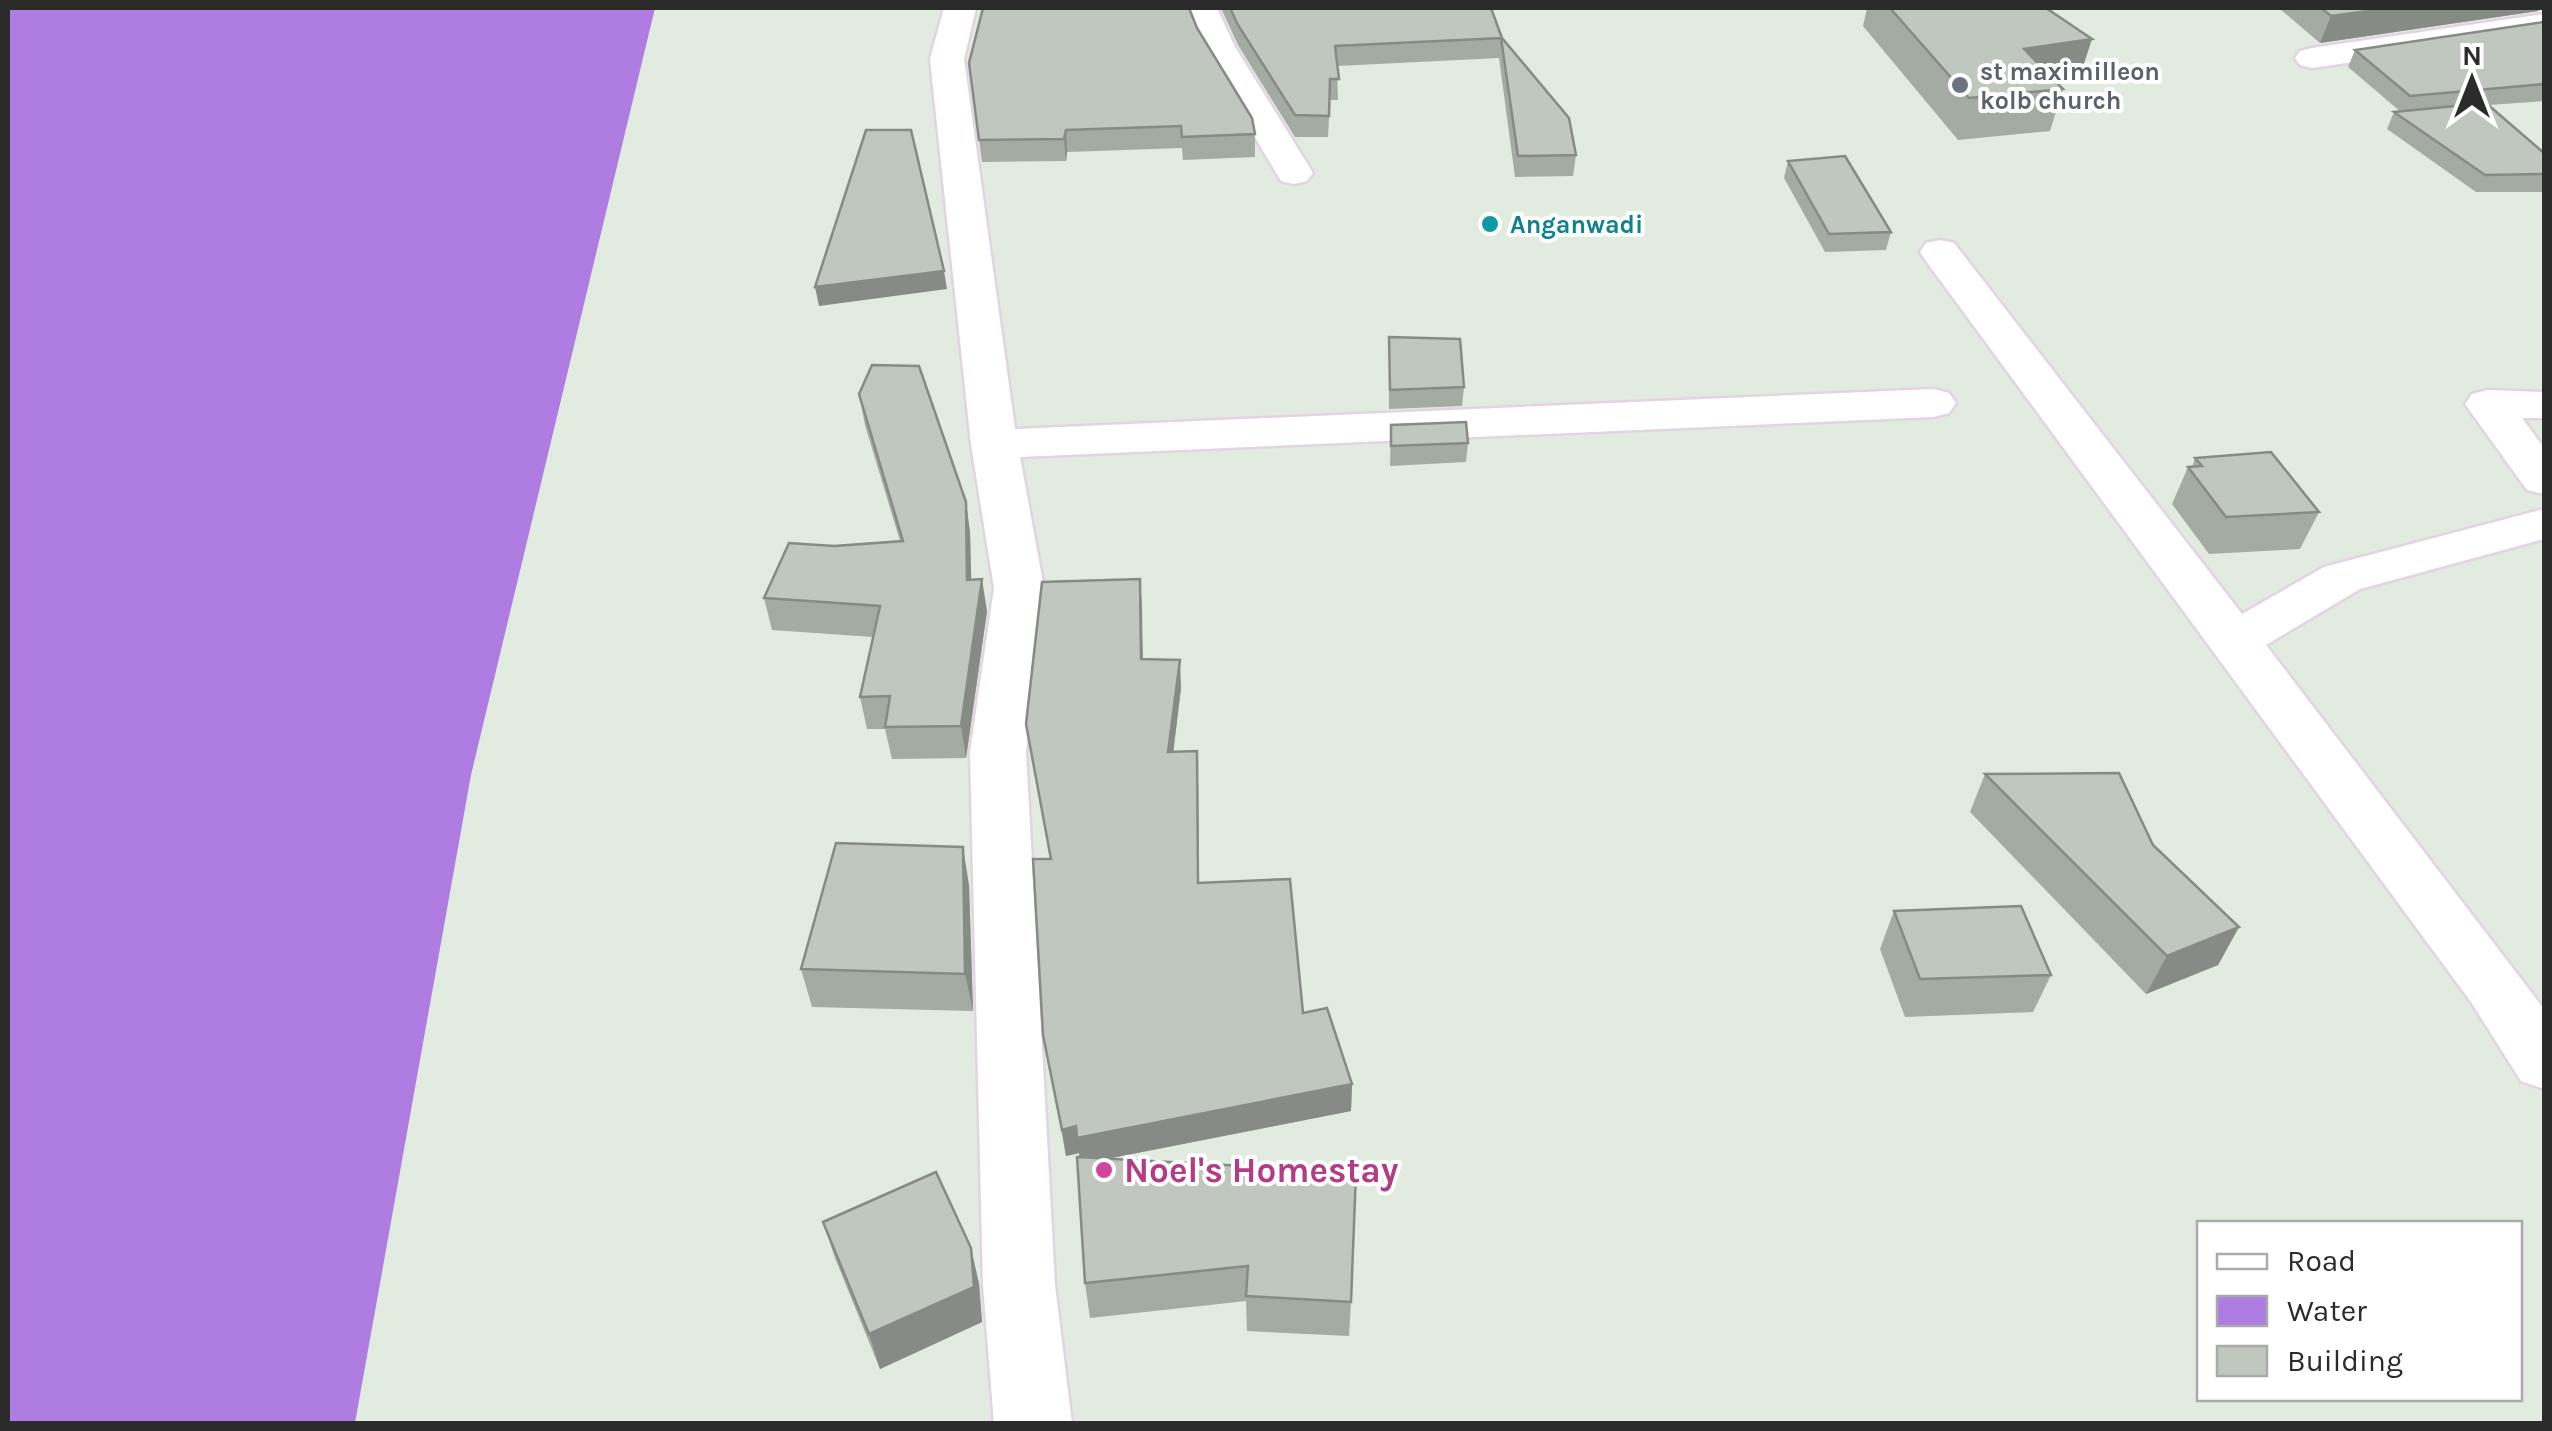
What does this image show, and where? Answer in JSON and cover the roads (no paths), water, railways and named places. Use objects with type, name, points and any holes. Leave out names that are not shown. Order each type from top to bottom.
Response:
[{"type":"street","points":[[960,8],[947,60],[994,444],[1018,588],[998,752],[1019,1285],[1033,1424]]},
{"type":"street","points":[[1200,8],[1218,47],[1294,173]]},
{"type":"street","points":[[2312,58],[2544,24]]},
{"type":"street","points":[[1940,252],[2494,984],[2544,1062]]},
{"type":"street","points":[[994,444],[1933,403]]},
{"type":"street","points":[[2544,405],[2488,404],[2544,480]]},
{"type":"street","points":[[2234,641],[2342,578],[2544,524]]},
{"type":"water","points":[[8,8],[655,8],[471,775],[355,1423],[8,1423]]},
{"type":"place","name":"st maximilleon kolb church","points":[[1960,85]]},
{"type":"place","name":"Anganwadi","points":[[1490,224]]},
{"type":"place","name":"Noel's Homestay","points":[[1104,1170]]}]
